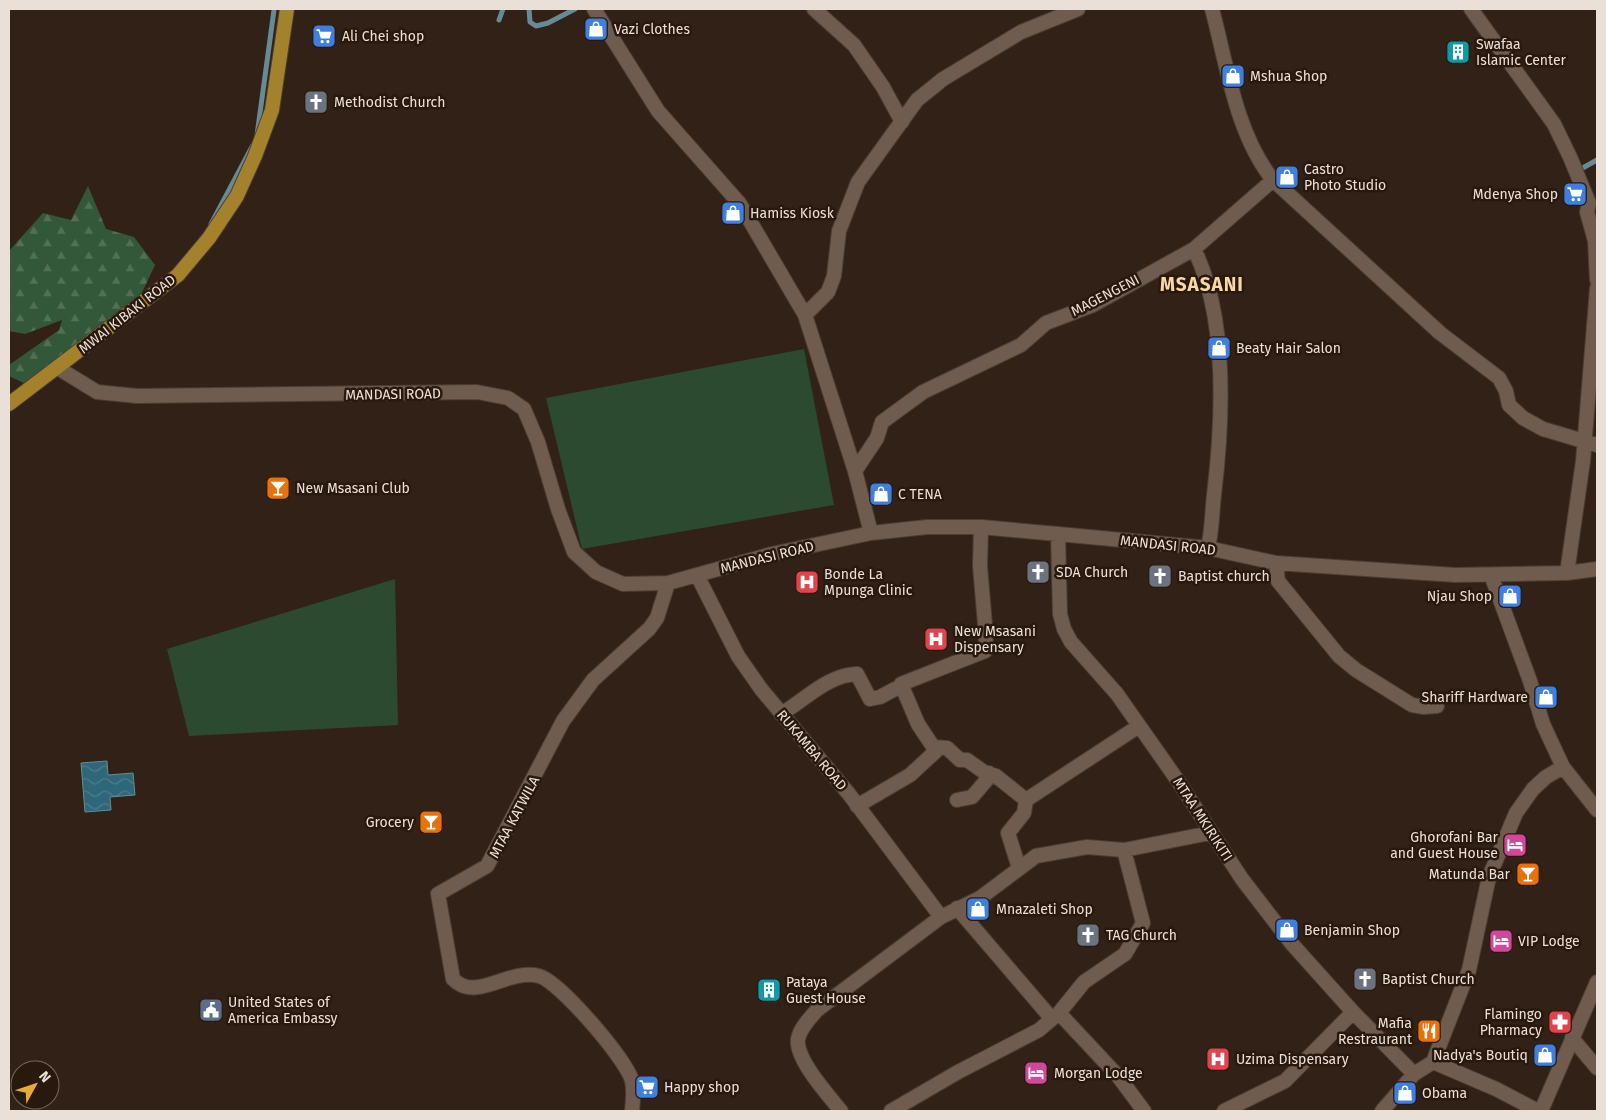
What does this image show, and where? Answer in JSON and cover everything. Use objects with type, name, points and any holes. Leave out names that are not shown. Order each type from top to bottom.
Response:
[{"type":"main road","name":"MWAI KIBAKI ROAD","points":[[9,404],[178,275],[209,238],[237,196],[255,156],[272,110],[287,9]]},
{"type":"street","points":[[594,9],[658,111],[740,204],[805,315],[855,471],[872,533]]},
{"type":"street","points":[[814,9],[854,44],[883,87],[902,122]]},
{"type":"street","points":[[805,315],[828,292],[834,276],[839,231],[858,182],[917,100],[943,80],[1021,32],[1078,9]]},
{"type":"street","points":[[1212,9],[1248,138],[1256,155],[1273,180],[1440,333],[1499,378],[1506,391],[1509,405],[1523,418],[1543,429],[1590,444]]},
{"type":"street","points":[[1471,9],[1554,124],[1570,157],[1588,203],[1587,212],[1594,241],[1597,280]]},
{"type":"street","name":"MAGENGENI","points":[[855,471],[877,438],[882,422],[923,392],[1021,345],[1046,323],[1093,305],[1194,249],[1273,180]]},
{"type":"street","points":[[1194,249],[1205,271],[1216,314],[1219,370],[1220,431],[1208,548]]},
{"type":"street","points":[[1567,573],[1590,444],[1597,288]]},
{"type":"street","name":"MANDASI ROAD","points":[[58,368],[97,392],[137,396],[477,392],[508,398],[524,410],[531,423],[567,536],[578,557],[596,572],[623,584],[668,583],[772,554],[872,533],[917,528],[981,527],[1208,548],[1276,563],[1490,575],[1567,573],[1597,569]]},
{"type":"street","points":[[857,806],[924,765],[936,751],[918,724],[901,684],[985,651],[986,636],[980,566],[981,527]]},
{"type":"street","name":"MTAA MKIRIKITI","points":[[1058,534],[1058,584],[1064,629],[1082,656],[1117,694],[1178,781],[1210,833],[1242,879],[1292,944],[1353,1012],[1414,1074]]},
{"type":"street","points":[[1276,563],[1278,582],[1339,656],[1356,670],[1412,705],[1424,707],[1437,706]]},
{"type":"street","name":"RUKAMBA ROAD","points":[[697,575],[738,656],[781,714],[825,764],[941,917]]},
{"type":"street","points":[[1490,575],[1530,681],[1543,724],[1563,768],[1597,810]]},
{"type":"street","name":"MTAA KATWILA","points":[[632,1111],[632,1079],[600,1032],[557,985],[538,975],[521,974],[477,989],[468,989],[460,986],[453,979],[438,894],[488,866],[563,721],[593,680],[649,629],[657,618],[668,583]]},
{"type":"street","points":[[781,714],[828,682],[852,674],[857,674],[870,699],[880,697],[895,689]]},
{"type":"street","points":[[1019,868],[1008,833],[1024,813],[1026,800],[1139,726]]},
{"type":"street","points":[[933,747],[947,748],[960,760],[967,760],[996,776],[1026,800]]},
{"type":"street","points":[[1382,1111],[1414,1074],[1433,1062],[1469,970],[1489,877],[1516,813],[1533,789],[1546,777],[1563,768]]},
{"type":"street","points":[[957,800],[972,797],[990,776],[989,773]]},
{"type":"street","points":[[842,1111],[802,1056],[798,1039],[802,1028],[817,1010],[941,917],[956,908],[980,898],[1036,856],[1087,847],[1124,850],[1210,833]]},
{"type":"street","points":[[891,1111],[965,1068],[1038,1030],[1055,1016],[1084,982],[1125,954],[1143,923],[1131,883],[1124,850]]},
{"type":"street","points":[[956,908],[1055,1016],[1118,1076],[1144,1111]]},
{"type":"street","points":[[1433,1062],[1496,1089],[1540,1111],[1597,982]]},
{"type":"street","points":[[1224,1111],[1285,1081],[1353,1012]]},
{"type":"street","points":[[1572,1038],[1597,1068]]},
{"type":"green space","points":[[88,186],[106,229],[134,237],[155,265],[137,303],[32,387],[9,376],[9,365],[59,330],[62,320],[25,334],[9,331],[9,251],[43,213],[71,220]]},
{"type":"green space","points":[[804,349],[834,505],[582,549],[546,398]]},
{"type":"green space","points":[[395,579],[398,725],[189,736],[167,649]]},
{"type":"water","points":[[107,761],[108,775],[133,773],[135,795],[110,797],[111,810],[85,812],[81,763]]},
{"type":"waterway","points":[[499,20],[503,9]]},
{"type":"waterway","points":[[529,9],[530,22],[536,26],[548,23],[575,9]]},
{"type":"waterway","points":[[257,135],[274,10]]},
{"type":"waterway","points":[[211,224],[253,145]]},
{"type":"waterway","points":[[1579,170],[1597,160]]},
{"type":"place","name":"Vazi Clothes","points":[[596,29]]},
{"type":"place","name":"Ali Chei shop","points":[[324,36]]},
{"type":"place","name":"Swafaa Islamic Center","points":[[1458,52]]},
{"type":"place","name":"Mshua Shop","points":[[1233,76]]},
{"type":"place","name":"Methodist Church","points":[[316,102]]},
{"type":"place","name":"Castro Photo Studio","points":[[1287,177]]},
{"type":"place","name":"Mdenya Shop","points":[[1575,194]]},
{"type":"place","name":"Hamiss Kiosk","points":[[733,213]]},
{"type":"place","name":"Beaty Hair Salon","points":[[1219,348]]},
{"type":"place","name":"New Msasani Club","points":[[278,488]]},
{"type":"place","name":"C TENA","points":[[881,494]]},
{"type":"place","name":"SDA Church","points":[[1038,572]]},
{"type":"place","name":"Baptist church","points":[[1160,576]]},
{"type":"place","name":"Bonde La Mpunga Clinic","points":[[807,582]]},
{"type":"place","name":"Njau Shop","points":[[1510,596]]},
{"type":"place","name":"New Msasani Dispensary","points":[[936,639]]},
{"type":"place","name":"Shariff Hardware","points":[[1546,697]]},
{"type":"place","name":"Grocery","points":[[431,822]]},
{"type":"place","name":"Ghorofani Bar and Guest House","points":[[1515,845]]},
{"type":"place","name":"Matunda Bar","points":[[1528,874]]},
{"type":"place","name":"Mnazaleti Shop","points":[[978,909]]},
{"type":"place","name":"Benjamin Shop","points":[[1287,930]]},
{"type":"place","name":"TAG Church","points":[[1088,935]]},
{"type":"place","name":"VIP Lodge","points":[[1501,941]]},
{"type":"place","name":"Baptist Church","points":[[1365,979]]},
{"type":"place","name":"Pataya Guest House","points":[[769,990]]},
{"type":"place","name":"United States of America Embassy","points":[[211,1010]]},
{"type":"place","name":"Flamingo Pharmacy","points":[[1560,1022]]},
{"type":"place","name":"Mafia Restraurant","points":[[1429,1031]]},
{"type":"place","name":"Nadya's Boutiq","points":[[1545,1055]]},
{"type":"place","name":"Uzima Dispensary","points":[[1218,1059]]},
{"type":"place","name":"Morgan Lodge","points":[[1036,1073]]},
{"type":"place","name":"Happy shop","points":[[647,1087]]},
{"type":"place","name":"Obama","points":[[1405,1093]]},
{"type":"district","name":"MSASANI","points":[[1202,284]]}]
